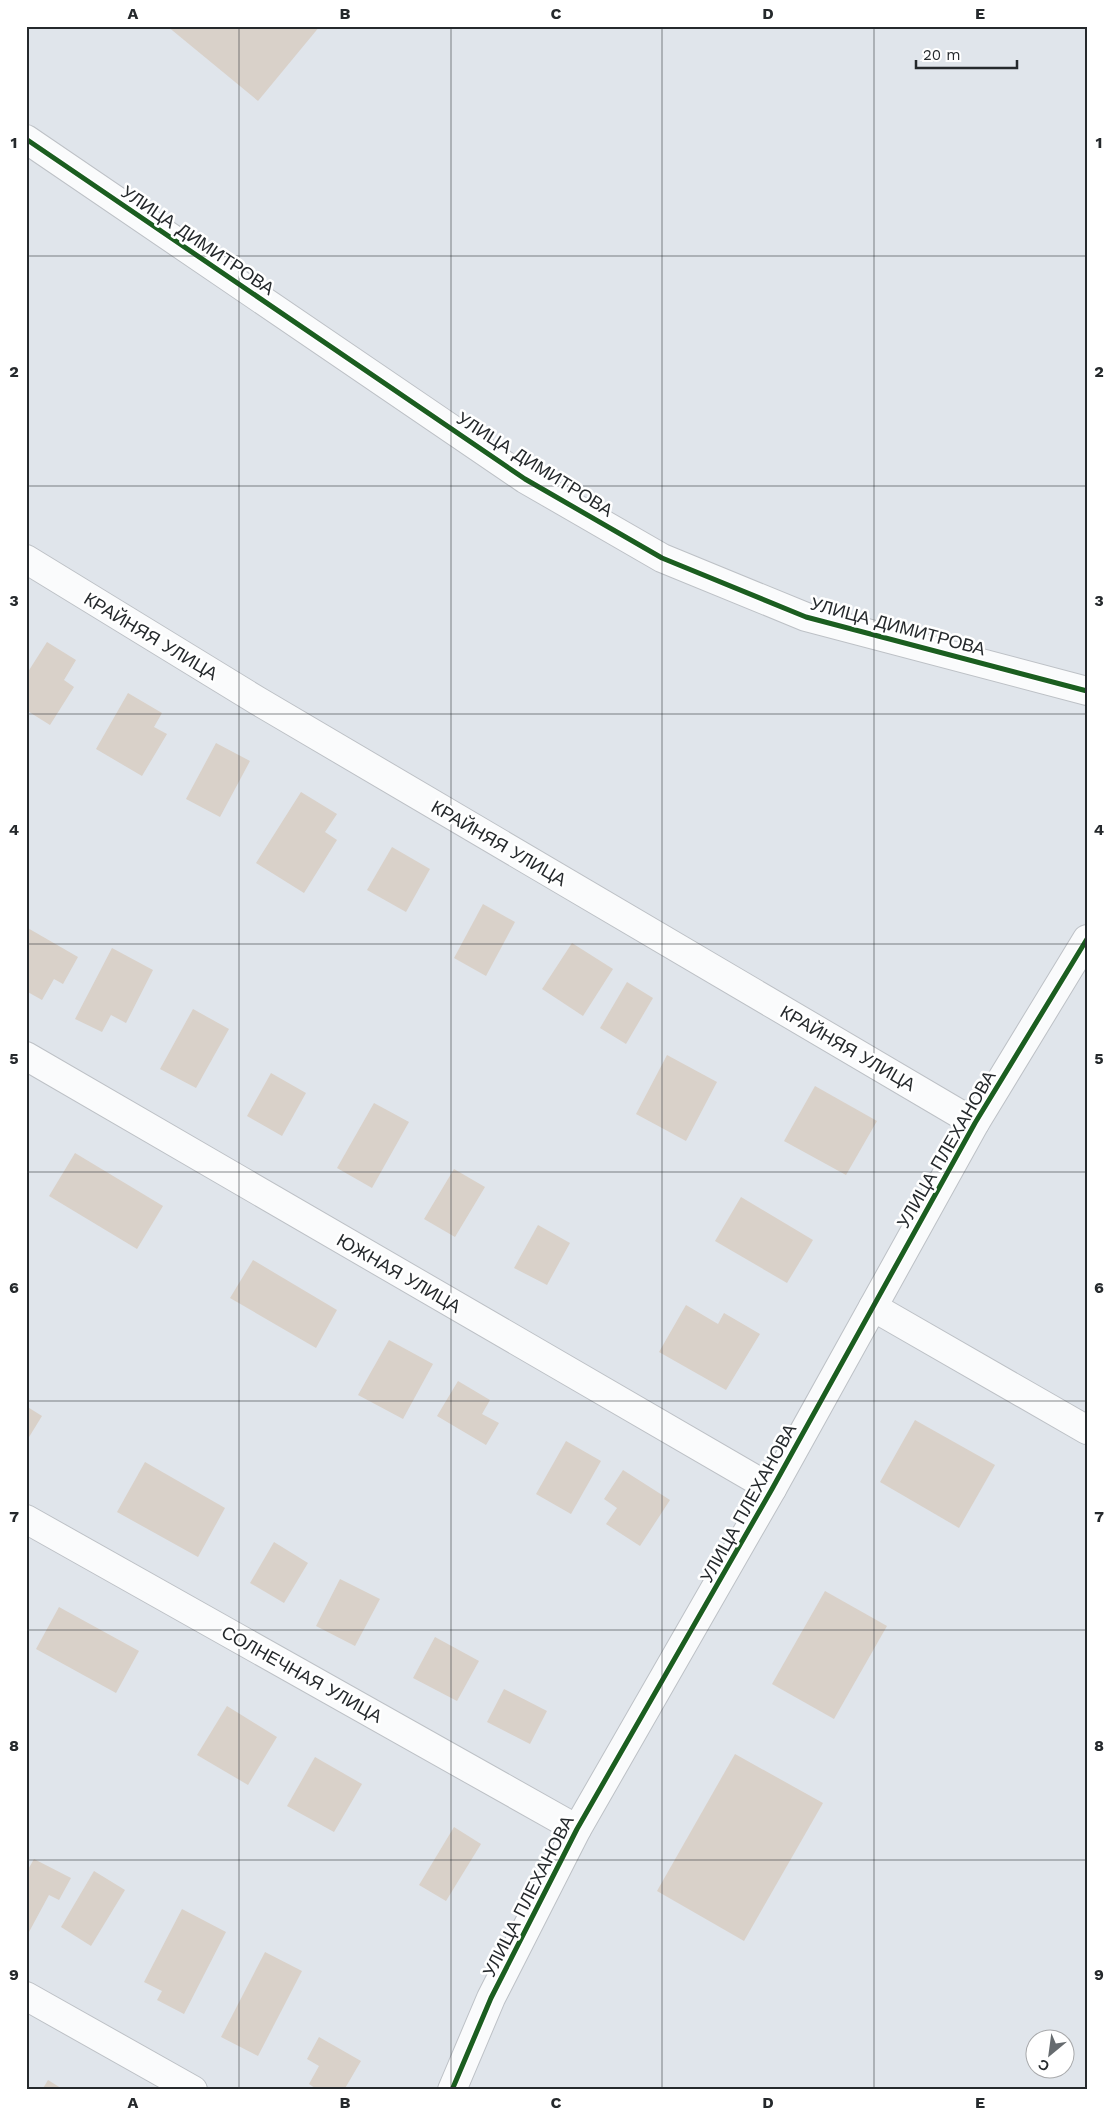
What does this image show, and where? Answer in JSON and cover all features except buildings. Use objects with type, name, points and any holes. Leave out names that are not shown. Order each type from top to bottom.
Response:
[{"type":"street","name":"УЛИЦА ДИМИТРОВА","points":[[26,139],[524,478],[662,558],[806,616],[1087,691]]},
{"type":"street","name":"КРАЙНЯЯ УЛИЦА","points":[[26,559],[258,701],[974,1123]]},
{"type":"street","name":"УЛИЦА ПЛЕХАНОВА","points":[[452,2090],[491,1998],[577,1829],[772,1489],[974,1123],[1087,939]]},
{"type":"street","name":"ЮЖНАЯ УЛИЦА","points":[[26,1056],[772,1489]]},
{"type":"street","points":[[873,1307],[1087,1430]]},
{"type":"street","name":"СОЛНЕЧНАЯ УЛИЦА","points":[[26,1519],[577,1829]]},
{"type":"street","points":[[26,1996],[193,2090]]},
{"type":"cycle path","points":[[26,139],[525,479],[662,558],[806,617],[1087,691]]},
{"type":"cycle path","points":[[452,2090],[491,1998],[577,1829],[772,1489],[975,1123],[1087,939]]}]
